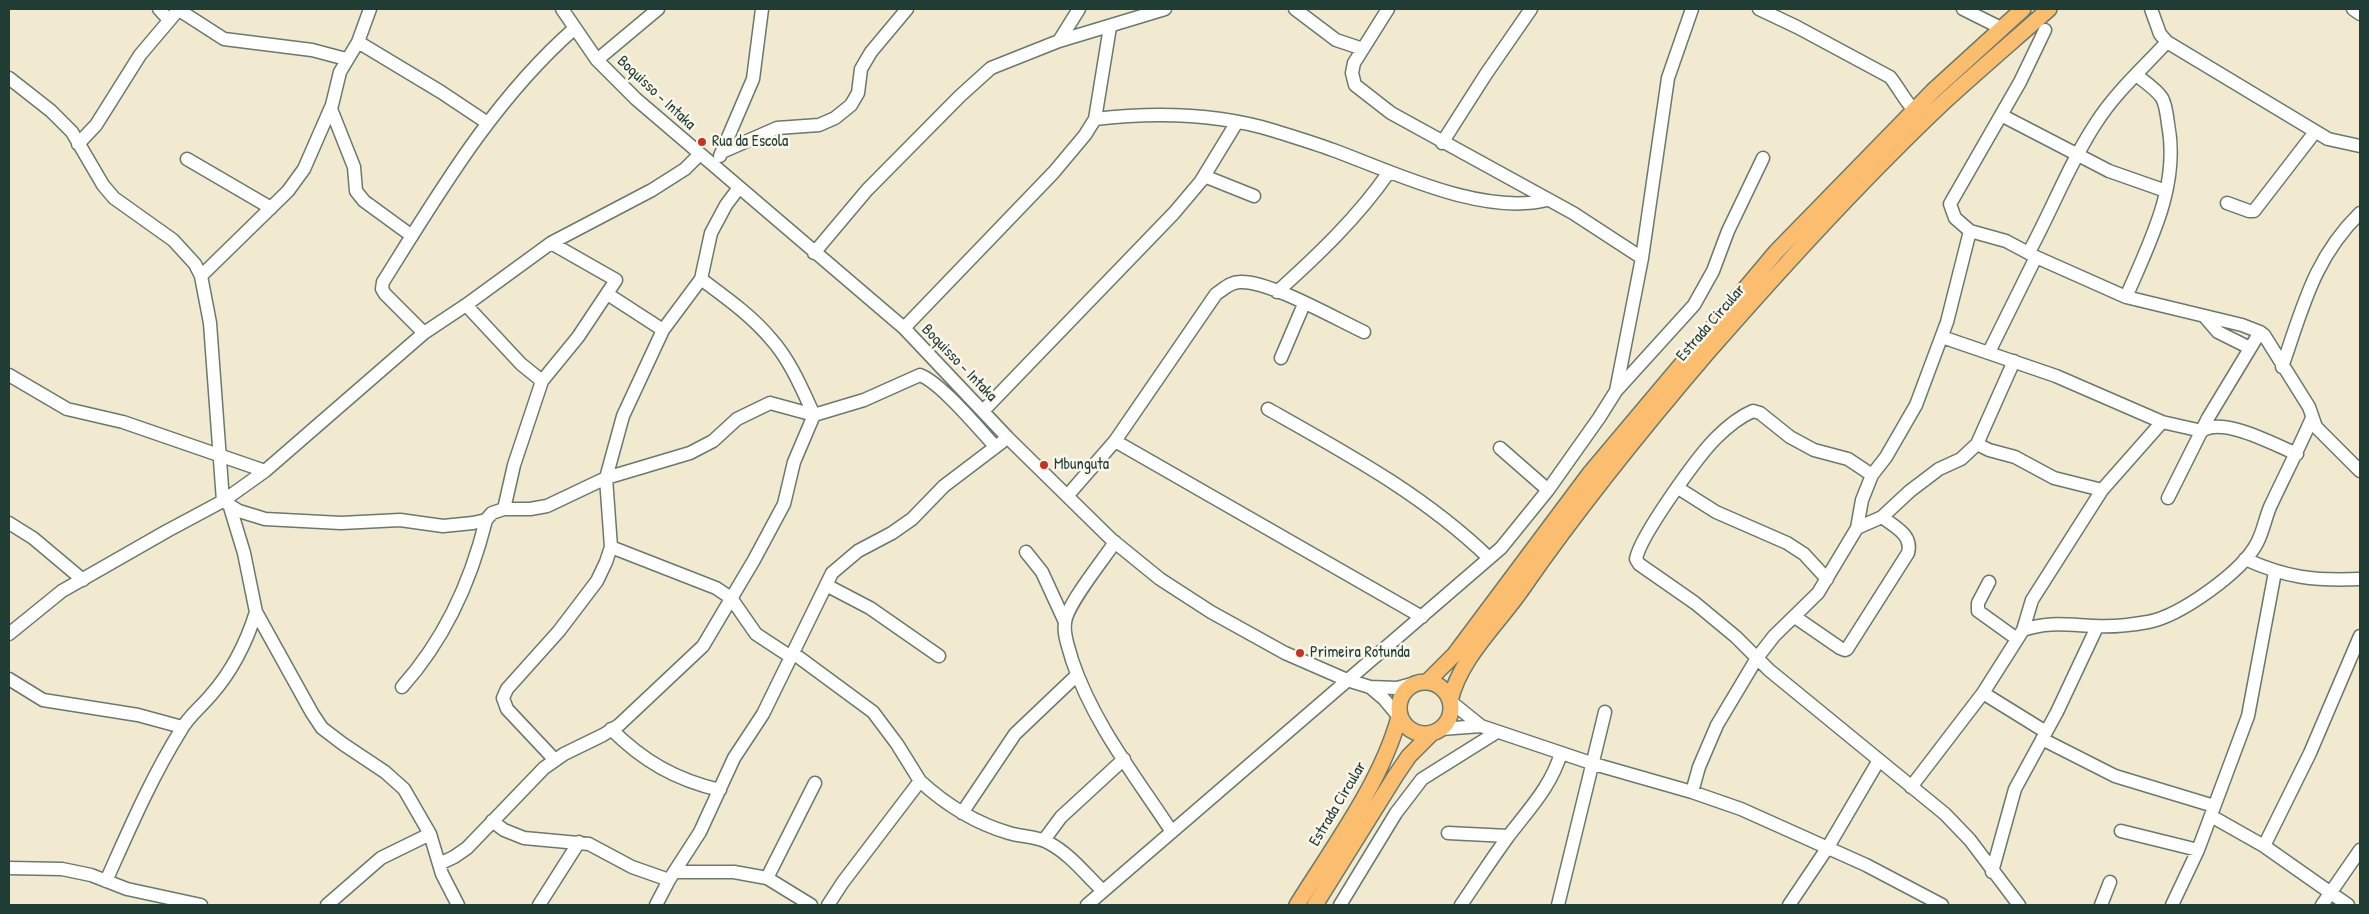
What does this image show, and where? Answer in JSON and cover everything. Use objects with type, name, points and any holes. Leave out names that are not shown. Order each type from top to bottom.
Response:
[{"type":"main road","name":"Estrada Circular","points":[[1423,682],[1455,654],[1597,465],[1776,252],[1914,110],[2023,9]]},
{"type":"main road","name":"Estrada Circular","points":[[1450,701],[1454,685],[1462,668],[1512,604],[1557,538],[1649,421],[1786,262],[1944,102],[2049,9]]},
{"type":"main road","points":[[1423,682],[1444,690],[1450,701],[1450,716],[1437,731],[1416,733],[1409,729],[1399,717],[1400,699],[1405,691],[1423,682]]},
{"type":"main road","name":"Estrada Circular","points":[[1297,905],[1377,774],[1392,743],[1399,717]]},
{"type":"main road","name":"Estrada Circular","points":[[1315,905],[1409,756],[1437,731]]},
{"type":"street","points":[[159,9],[169,20]]},
{"type":"street","points":[[78,144],[96,125],[140,55],[179,9],[224,39],[280,44],[346,59]]},
{"type":"street","points":[[202,276],[288,191],[304,169],[331,109],[346,59],[358,42],[370,9]]},
{"type":"street","name":"Boquisso - Intaka","points":[[562,9],[597,60],[636,99],[904,328],[1008,438],[1115,542],[1160,579],[1211,612],[1284,653],[1347,680],[1370,687]]},
{"type":"street","points":[[597,60],[658,9]]},
{"type":"street","points":[[714,166],[722,152],[753,79],[762,9]]},
{"type":"street","points":[[722,152],[777,128],[819,125],[835,118],[850,105],[858,93],[861,70],[871,52],[907,9]]},
{"type":"street","points":[[1059,41],[1079,9]]},
{"type":"street","points":[[814,253],[867,190],[980,76],[1012,58],[1059,41],[1165,9]]},
{"type":"street","points":[[1295,9],[1336,40],[1363,49]]},
{"type":"street","points":[[1388,9],[1354,63],[1352,73],[1355,85],[1392,113],[1442,143],[1573,214],[1642,258]]},
{"type":"street","points":[[1442,143],[1486,74],[1531,9]]},
{"type":"street","points":[[1758,9],[1797,27],[1890,77],[1897,86],[1903,100],[1914,110]]},
{"type":"street","points":[[1963,9],[2002,28]]},
{"type":"street","points":[[2152,9],[2160,34],[2167,42],[2315,132],[2328,139],[2360,146]]},
{"type":"street","points":[[2353,9],[2360,14]]},
{"type":"street","points":[[1616,391],[1642,258],[1668,78],[1686,10]]},
{"type":"street","points":[[904,328],[1054,172],[1085,135],[1095,119],[1110,27]]},
{"type":"street","points":[[424,333],[382,289],[383,282],[486,122],[527,74],[576,28]]},
{"type":"street","points":[[2045,30],[2035,54],[1950,204],[1955,218],[1970,231],[2006,241],[2032,255],[2126,297],[2242,325],[2260,332],[2303,397],[2312,418],[2323,436],[2360,471]]},
{"type":"street","points":[[358,42],[441,92],[486,122]]},
{"type":"street","points":[[1990,352],[2076,156],[2109,104],[2167,42]]},
{"type":"street","points":[[2126,297],[2150,242],[2171,171],[2172,152],[2165,105],[2157,92],[2136,75]]},
{"type":"street","points":[[9,78],[51,111],[72,132],[103,185],[114,198],[173,240],[195,264],[202,276],[210,323],[220,456],[226,504],[244,554],[256,612],[268,637],[322,728],[386,772],[404,789],[430,834],[439,864],[458,905]]},
{"type":"street","points":[[331,109],[354,167],[356,191],[364,201],[412,236]]},
{"type":"street","points":[[1095,119],[1159,114],[1237,122],[1331,149],[1389,172],[1463,197],[1519,203],[1534,203],[1547,200]]},
{"type":"street","points":[[2001,115],[2076,156],[2109,171],[2166,191]]},
{"type":"street","points":[[983,411],[1174,213],[1204,176],[1237,122]]},
{"type":"street","points":[[2227,203],[2254,211],[2315,132]]},
{"type":"street","points":[[9,634],[36,610],[83,580],[166,531],[226,504],[424,333],[551,243],[652,190],[685,169],[700,154]]},
{"type":"street","points":[[1087,905],[1501,548],[1548,490],[1616,391],[1694,305],[1713,271],[1728,231],[1763,158]]},
{"type":"street","points":[[187,159],[271,208]]},
{"type":"street","points":[[1277,292],[1369,202],[1389,172]]},
{"type":"street","points":[[1204,176],[1254,196]]},
{"type":"street","points":[[554,759],[506,709],[503,698],[507,689],[559,630],[597,581],[611,547],[606,478],[622,416],[663,330],[701,279],[710,233],[738,188]]},
{"type":"street","points":[[2282,367],[2320,263],[2341,232],[2360,213]]},
{"type":"street","points":[[1692,792],[1699,767],[1717,726],[1757,658],[1774,636],[1795,617],[1827,580],[1857,528],[1862,500],[1872,474],[1886,457],[1916,405],[1942,337],[1958,285],[1970,231]]},
{"type":"street","points":[[504,509],[514,465],[542,381],[609,295],[616,283],[614,278],[551,243]]},
{"type":"street","points":[[701,279],[754,320],[771,339],[783,355],[814,415]]},
{"type":"street","points":[[1068,495],[1115,441],[1216,294],[1230,284],[1249,282],[1277,292],[1364,332]]},
{"type":"street","points":[[609,295],[663,330]]},
{"type":"street","points":[[1281,358],[1304,304]]},
{"type":"street","points":[[466,305],[521,364],[542,381]]},
{"type":"street","points":[[2205,317],[2218,332],[2250,348]]},
{"type":"street","points":[[2168,498],[2202,431],[2260,332]]},
{"type":"street","points":[[1942,337],[2065,379],[2162,422],[2202,431],[2208,427],[2229,428],[2251,434],[2297,454]]},
{"type":"street","points":[[1857,528],[1882,517],[1910,491],[1939,469],[1961,459],[1977,444],[2014,361]]},
{"type":"street","points":[[9,375],[67,410],[124,422],[265,471]]},
{"type":"street","points":[[402,687],[436,644],[452,613],[480,544],[486,520],[492,513],[504,509],[530,509],[547,506],[606,478],[690,453],[712,441],[744,415],[770,403],[814,415],[864,400],[920,375],[926,377],[948,397],[995,446]]},
{"type":"street","points":[[1268,409],[1404,488],[1468,538],[1489,558]]},
{"type":"street","points":[[1872,474],[1848,459],[1814,450],[1790,437],[1760,413],[1753,411],[1736,420],[1716,438],[1658,518],[1636,559],[1639,564],[1695,603],[1769,670],[1955,823],[2019,905]]},
{"type":"street","points":[[439,864],[454,858],[467,848],[526,785],[554,759],[619,724],[703,646],[784,504],[794,462],[814,415]]},
{"type":"street","points":[[2020,634],[2037,625],[2051,623],[2097,627],[2149,622],[2169,615],[2224,578],[2245,559],[2257,544],[2269,509],[2297,454],[2312,418]]},
{"type":"street","points":[[1911,787],[1983,693],[2020,634],[2032,600],[2102,490],[2162,422]]},
{"type":"street","points":[[656,905],[700,832],[734,758],[763,714],[832,574],[841,564],[912,519],[944,486],[1008,438]]},
{"type":"street","points":[[1115,441],[1422,617]]},
{"type":"street","points":[[1977,444],[2015,457],[2054,478],[2102,490]]},
{"type":"street","points":[[1500,448],[1548,490]]},
{"type":"street","points":[[1678,488],[1716,512],[1787,543],[1804,554],[1827,580]]},
{"type":"street","points":[[226,504],[265,519],[341,523],[400,520],[443,526],[486,520]]},
{"type":"street","points":[[1795,617],[1840,648],[1848,649],[1908,553],[1910,546],[1905,534],[1882,517]]},
{"type":"street","points":[[9,523],[33,538],[83,580]]},
{"type":"street","points":[[1064,622],[1071,607],[1115,542]]},
{"type":"street","points":[[611,547],[716,588],[731,598],[756,634],[792,655],[873,712],[887,729],[920,781],[962,813],[980,823],[1008,833],[1044,840],[1066,853],[1103,891]]},
{"type":"street","points":[[1026,552],[1042,572],[1064,622],[1066,642],[1077,675],[1094,714],[1172,832]]},
{"type":"street","points":[[2245,559],[2275,572],[2306,578],[2360,579]]},
{"type":"street","points":[[2172,905],[2198,850],[2248,716],[2275,572]]},
{"type":"street","points":[[1989,582],[1978,603],[1978,611],[2020,634]]},
{"type":"street","points":[[826,585],[870,608],[939,656]]},
{"type":"street","points":[[106,881],[151,782],[182,727],[227,676],[247,639],[256,612]]},
{"type":"street","points":[[1992,872],[2016,789],[2097,627]]},
{"type":"street","points":[[247,639],[260,636],[268,637]]},
{"type":"street","points":[[2264,846],[2310,753],[2360,636]]},
{"type":"street","points":[[962,813],[1016,734],[1077,675]]},
{"type":"street","points":[[9,679],[43,700],[138,715],[182,727]]},
{"type":"street","points":[[1370,687],[1397,688],[1423,682]]},
{"type":"street","points":[[1370,687],[1384,699],[1399,717]]},
{"type":"street","points":[[1983,693],[2044,736],[2116,776],[2212,811],[2348,905]]},
{"type":"street","points":[[1450,701],[1481,726],[1497,732],[1741,809],[1828,847],[1919,891],[1942,905]]},
{"type":"street","points":[[1558,905],[1594,764],[1605,712]]},
{"type":"street","points":[[1437,731],[1481,726]]},
{"type":"street","points":[[611,729],[635,752],[671,774],[696,784],[720,790]]},
{"type":"street","points":[[1340,905],[1396,813],[1422,779],[1497,732]]},
{"type":"street","points":[[1461,905],[1508,836],[1547,786],[1555,773],[1561,753]]},
{"type":"street","points":[[1044,840],[1061,817],[1124,760]]},
{"type":"street","points":[[1789,905],[1828,847],[1879,760]]},
{"type":"street","points":[[828,905],[843,882],[920,781]]},
{"type":"street","points":[[767,878],[815,783]]},
{"type":"street","points":[[492,821],[504,830],[524,838],[589,844],[632,867],[672,876],[734,872],[767,878],[811,905]]},
{"type":"street","points":[[2121,831],[2198,850]]},
{"type":"street","points":[[1448,833],[1508,836]]},
{"type":"street","points":[[327,905],[381,858],[430,834]]},
{"type":"street","points":[[539,905],[579,842]]},
{"type":"street","points":[[2322,905],[2360,850]]},
{"type":"street","points":[[9,868],[62,869],[91,875],[127,889],[201,905]]},
{"type":"street","points":[[2101,905],[2110,882]]},
{"type":"place","name":"Rua da Escola","points":[[702,142]]},
{"type":"place","name":"Mbunguta","points":[[1044,465]]},
{"type":"place","name":"Primeira Rotunda","points":[[1300,653]]}]
